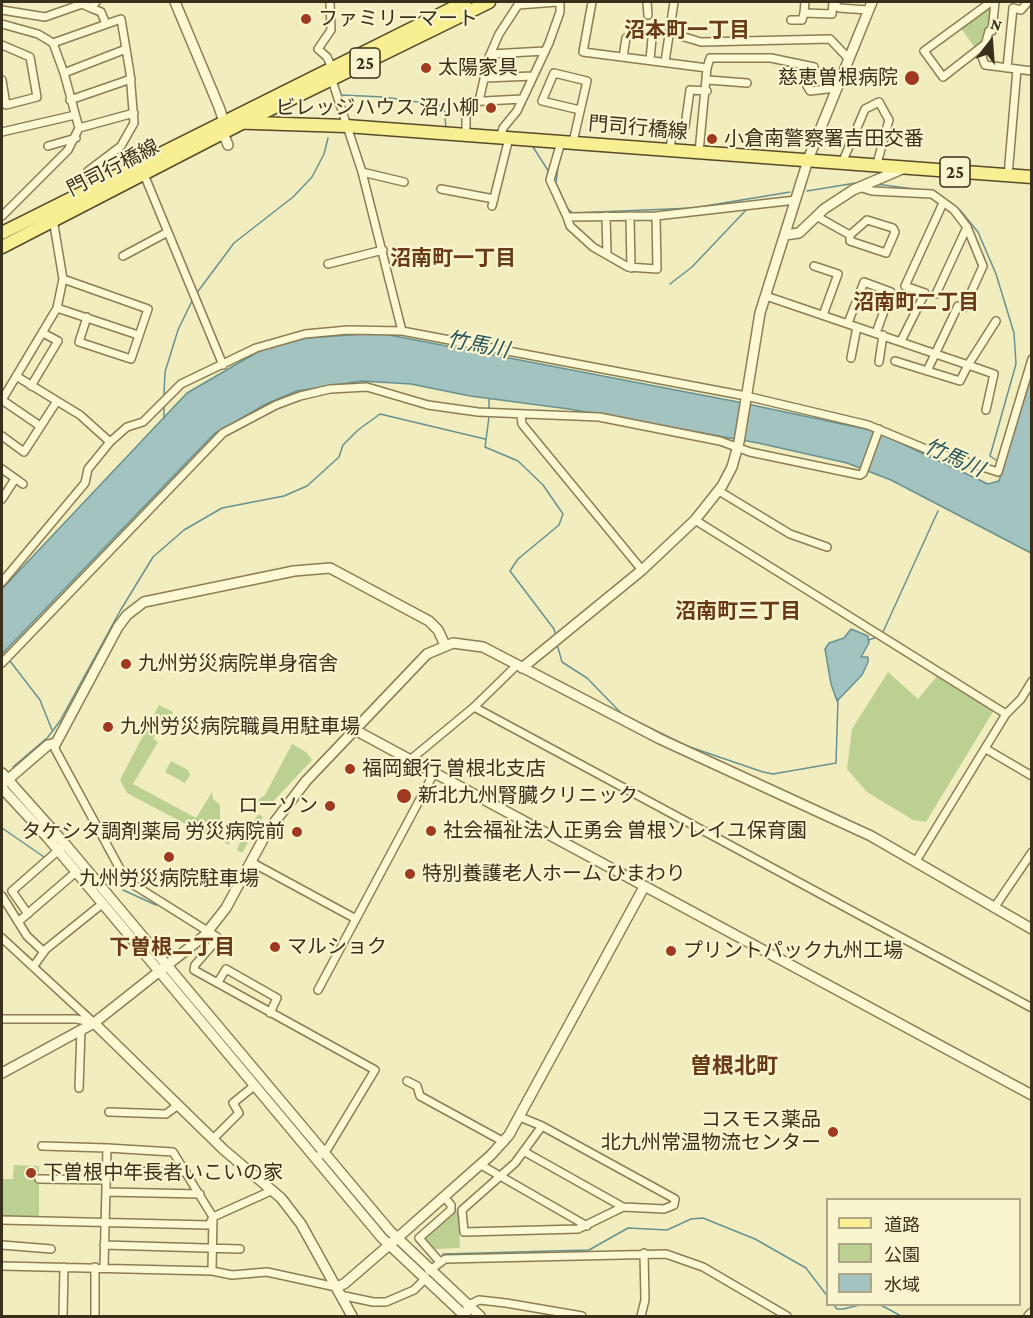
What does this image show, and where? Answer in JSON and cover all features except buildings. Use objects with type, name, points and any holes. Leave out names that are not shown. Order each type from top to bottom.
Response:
[{"type":"main road","name":"門司行橋線","points":[[2,247],[53,220],[98,192],[142,169],[225,133],[331,72],[465,2]]},
{"type":"main road","name":"門司行橋線","points":[[225,133],[276,106],[331,72],[489,2]]},
{"type":"main road","points":[[276,106],[282,124]]},
{"type":"main road","name":"門司行橋線","points":[[242,123],[466,131],[567,142],[1032,177]]},
{"type":"main road","name":"門司行橋線","points":[[2,233],[48,208],[98,192]]},
{"type":"street","points":[[175,2],[225,133]]},
{"type":"street","points":[[330,2],[331,30],[318,49],[327,57],[346,126],[362,172],[402,331]]},
{"type":"street","points":[[441,189],[493,203],[503,135],[545,51],[560,12],[557,2],[518,5],[499,34],[491,54],[479,101]]},
{"type":"street","points":[[592,2],[583,52],[707,68]]},
{"type":"street","points":[[647,2],[648,15]]},
{"type":"street","points":[[665,62],[674,2]]},
{"type":"street","points":[[791,20],[802,20],[805,2]]},
{"type":"street","points":[[804,13],[832,14],[833,2]]},
{"type":"street","points":[[410,760],[520,667],[642,570],[695,520],[719,491],[732,466],[738,444],[754,343],[766,296],[808,161],[870,6],[839,8],[833,2]]},
{"type":"street","points":[[993,2],[992,31],[988,31],[982,57],[986,65],[1032,71]]},
{"type":"street","points":[[984,45],[943,76],[924,51],[993,2]]},
{"type":"street","points":[[1007,68],[1013,8],[1021,10],[1028,2]]},
{"type":"street","points":[[2,10],[45,17],[82,4],[93,5],[102,12],[106,24]]},
{"type":"street","points":[[53,43],[121,19],[131,78],[134,123],[121,146],[88,171],[98,192]]},
{"type":"street","points":[[2,24],[38,34],[53,43],[79,128],[68,150],[2,216]]},
{"type":"street","points":[[670,27],[681,36],[701,42],[830,39],[848,58]]},
{"type":"street","points":[[623,57],[626,38]]},
{"type":"street","points":[[650,60],[652,38]]},
{"type":"street","points":[[2,45],[30,57],[37,97],[4,105],[2,80]]},
{"type":"street","points":[[64,73],[126,49]]},
{"type":"street","points":[[491,54],[545,51]]},
{"type":"street","points":[[699,152],[707,91],[707,68],[710,58],[771,58],[814,67],[807,86],[810,91],[836,88]]},
{"type":"street","points":[[1008,176],[1017,69]]},
{"type":"street","points":[[580,110],[542,100],[554,73],[586,81],[580,110],[550,180],[570,226],[607,255],[631,268],[657,269],[656,216]]},
{"type":"street","points":[[484,78],[533,76]]},
{"type":"street","points":[[70,100],[131,78]]},
{"type":"street","points":[[708,80],[747,83]]},
{"type":"street","points":[[670,150],[673,126],[685,126],[690,90],[707,91]]},
{"type":"street","points":[[466,131],[465,103],[522,99]]},
{"type":"street","points":[[842,164],[865,109],[879,102],[889,120],[876,166]]},
{"type":"street","points":[[79,128],[134,113]]},
{"type":"street","points":[[2,132],[75,115]]},
{"type":"street","points":[[48,146],[76,138]]},
{"type":"street","points":[[142,169],[166,233],[223,365]]},
{"type":"street","points":[[785,235],[799,233],[816,216],[840,198],[902,169]]},
{"type":"street","points":[[362,172],[404,182]]},
{"type":"street","points":[[863,187],[872,191],[932,194],[954,210],[967,227],[983,266],[964,308],[958,306],[927,370]]},
{"type":"street","points":[[567,217],[656,216],[798,194]]},
{"type":"street","points":[[901,341],[926,293],[905,286],[943,203]]},
{"type":"street","points":[[40,426],[2,400],[5,388],[16,376],[57,308],[63,279],[53,220],[48,208]]},
{"type":"street","points":[[606,216],[607,255]]},
{"type":"street","points":[[630,216],[631,268]]},
{"type":"street","points":[[816,216],[850,235]]},
{"type":"street","points":[[867,220],[893,228],[895,232],[886,253],[850,241],[850,235],[867,220]]},
{"type":"street","points":[[936,294],[967,227]]},
{"type":"street","points":[[123,256],[166,233]]},
{"type":"street","points":[[328,264],[383,250]]},
{"type":"street","points":[[814,266],[838,274],[823,315]]},
{"type":"street","points":[[63,279],[148,309],[131,359],[79,342],[87,317]]},
{"type":"street","points":[[848,323],[864,282],[891,292],[879,334],[879,362]]},
{"type":"street","points":[[766,296],[994,374],[986,410]]},
{"type":"street","points":[[57,308],[138,335]]},
{"type":"street","points":[[895,361],[960,381],[996,321]]},
{"type":"street","points":[[851,358],[857,327]]},
{"type":"street","points":[[2,582],[85,483],[88,469],[110,442],[128,427],[143,422],[181,384],[256,348],[305,334],[348,330],[402,331],[746,398],[879,431],[998,472],[1032,359]]},
{"type":"street","points":[[32,386],[58,341],[43,333]]},
{"type":"street","points":[[16,376],[80,416],[110,442]]},
{"type":"street","points":[[6,659],[224,433],[249,418],[300,396],[330,389],[367,387],[428,405],[489,413],[521,416],[599,417],[738,444],[750,452],[863,473],[879,431]]},
{"type":"street","points":[[2,436],[24,452],[57,401]]},
{"type":"street","points":[[521,416],[522,424],[642,570]]},
{"type":"street","points":[[2,469],[22,484]]},
{"type":"street","points":[[2,499],[15,478]]},
{"type":"street","points":[[719,491],[790,534],[827,547]]},
{"type":"street","points":[[695,520],[1006,714]]},
{"type":"street","points":[[319,1156],[348,1117],[375,1070],[270,1013],[194,968],[217,939],[208,931],[126,880],[56,749],[56,743],[118,627],[127,615],[144,602],[294,572],[330,568],[429,621],[438,630],[445,645]]},
{"type":"street","points":[[2,1073],[94,1023],[208,931],[235,893],[283,810],[355,729],[427,654],[453,642],[473,644],[660,739],[871,836],[1032,929]]},
{"type":"street","points":[[916,861],[1006,714],[1021,699],[1032,681]]},
{"type":"street","points":[[474,707],[1032,1008]]},
{"type":"street","points":[[355,729],[1032,1095]]},
{"type":"street","points":[[56,743],[48,745],[3,781],[62,848],[319,1156],[389,1245],[424,1281],[466,1317]]},
{"type":"street","points":[[986,749],[1032,776]]},
{"type":"street","points":[[318,990],[434,773]]},
{"type":"street","points":[[62,848],[76,872],[102,904],[162,968],[254,1086],[397,1239],[480,1317]]},
{"type":"street","points":[[28,914],[12,891],[62,848]]},
{"type":"street","points":[[994,908],[1032,852]]},
{"type":"street","points":[[251,862],[356,919]]},
{"type":"street","points":[[18,922],[76,872]]},
{"type":"street","points":[[338,1291],[504,1142],[520,1117],[644,887]]},
{"type":"street","points":[[2,896],[27,936],[44,952]]},
{"type":"street","points":[[33,967],[44,952],[102,904]]},
{"type":"street","points":[[2,938],[94,1023],[213,1139],[273,1190],[301,1224],[352,1317]]},
{"type":"street","points":[[218,982],[226,969],[277,998],[270,1013]]},
{"type":"street","points":[[2,1019],[76,1019],[94,1023]]},
{"type":"street","points":[[79,1088],[81,1030]]},
{"type":"street","points":[[407,1081],[417,1086],[420,1096],[504,1142]]},
{"type":"street","points":[[213,1139],[239,1113],[232,1103],[254,1086]]},
{"type":"street","points":[[109,1112],[166,1114],[178,1106]]},
{"type":"street","points":[[520,1117],[542,1126],[675,1199],[674,1205],[664,1209],[623,1207],[525,1152]]},
{"type":"street","points":[[542,1126],[525,1152],[500,1178],[462,1210],[464,1232],[578,1229],[623,1207]]},
{"type":"street","points":[[42,1146],[174,1152],[213,1217],[212,1271]]},
{"type":"street","points":[[104,1267],[106,1148]]},
{"type":"street","points":[[481,1165],[586,1226]]},
{"type":"street","points":[[106,1171],[186,1172]]},
{"type":"street","points":[[39,1179],[106,1180]]},
{"type":"street","points":[[2,1220],[209,1225],[213,1217],[273,1190]]},
{"type":"street","points":[[106,1192],[200,1194]]},
{"type":"street","points":[[439,1261],[419,1238],[452,1210],[452,1205],[444,1197]]},
{"type":"street","points":[[2,1245],[51,1249]]},
{"type":"street","points":[[104,1245],[240,1249]]},
{"type":"street","points":[[641,1317],[645,1300],[644,1253]]},
{"type":"street","points":[[429,1270],[439,1261],[666,1254],[703,1267],[787,1317]]},
{"type":"street","points":[[2,1266],[212,1271],[231,1275],[267,1272],[373,1302],[386,1302],[414,1290],[424,1281]]},
{"type":"street","points":[[63,1317],[64,1267]]},
{"type":"street","points":[[95,1267],[95,1317]]},
{"type":"street","points":[[467,1306],[479,1300],[506,1302],[582,1317]]},
{"type":"street","points":[[466,1317],[467,1306]]},
{"type":"street","points":[[1029,1317],[1032,1313]]},
{"type":"green space","points":[[990,5],[992,12],[983,43],[976,49],[960,27]]},
{"type":"green space","points":[[888,672],[918,699],[938,675],[994,710],[926,822],[913,820],[867,792],[847,769],[852,729]]},
{"type":"green space","points":[[159,705],[173,712],[164,730],[159,728],[153,739],[158,742],[133,784],[196,818],[212,792],[213,799],[220,805],[220,825],[212,838],[127,793],[120,780]]},
{"type":"green space","points":[[292,744],[306,752],[312,760],[268,807],[257,802],[265,795]]},
{"type":"green space","points":[[171,761],[188,770],[190,775],[185,783],[165,772]]},
{"type":"green space","points":[[259,814],[263,817],[242,853],[237,850],[244,832]]},
{"type":"green space","points":[[231,824],[237,828],[228,845],[222,840]]},
{"type":"green space","points":[[14,1165],[39,1166],[39,1219],[2,1218],[2,1179],[13,1179]]},
{"type":"green space","points":[[458,1208],[460,1248],[434,1249],[424,1239]]},
{"type":"water","points":[[379,333],[733,401],[875,431],[988,484],[999,481],[1031,375],[1031,553],[891,480],[847,463],[758,443],[569,409],[470,396],[411,384],[362,381],[297,391],[268,403],[214,434],[2,654],[2,589],[187,393],[261,350],[306,338]]},
{"type":"water","points":[[851,629],[868,636],[869,643],[861,657],[868,657],[868,662],[862,675],[837,701],[831,684],[825,649],[829,643],[844,638]]},
{"type":"waterway","points":[[341,95],[384,97],[444,106],[446,128]]},
{"type":"waterway","points":[[196,294],[234,243],[293,197],[312,177],[324,154],[328,138]]},
{"type":"waterway","points":[[533,147],[549,172]]},
{"type":"waterway","points":[[559,159],[556,183],[568,209],[573,213],[693,208],[790,192]]},
{"type":"waterway","points":[[807,191],[862,182]]},
{"type":"waterway","points":[[876,184],[930,191]]},
{"type":"waterway","name":"竹馬川","points":[[935,192],[960,210],[978,232],[996,274],[1014,333],[1016,364],[990,456],[999,462]]},
{"type":"waterway","points":[[670,284],[692,267],[747,209]]},
{"type":"waterway","points":[[164,394],[165,372],[178,330],[192,301]]},
{"type":"waterway","points":[[489,399],[489,409]]},
{"type":"waterway","points":[[164,407],[164,418]]},
{"type":"waterway","points":[[13,767],[48,737],[60,721],[120,611],[153,557],[184,530],[222,508],[284,496],[307,486],[339,457],[343,445],[358,430],[380,414],[485,439]]},
{"type":"waterway","points":[[489,417],[485,447],[518,461],[543,485],[563,514],[559,525],[518,559],[510,571],[554,629],[556,636]]},
{"type":"waterway","points":[[883,632],[938,511]]},
{"type":"waterway","points":[[868,640],[875,638]]},
{"type":"waterway","points":[[557,644],[562,662],[587,678],[622,714],[687,746],[773,774],[836,763],[838,699]]},
{"type":"waterway","points":[[10,661],[40,700],[52,730]]},
{"type":"waterway","points":[[2,828],[44,857]]},
{"type":"waterway","points":[[123,890],[156,905]]},
{"type":"waterway","points":[[443,1254],[589,1250],[628,1228],[667,1230],[691,1219],[703,1218],[755,1239],[806,1268],[826,1294]]},
{"type":"waterway","points":[[835,1306],[837,1309],[856,1306]]},
{"type":"waterway","points":[[883,1306],[901,1316]]},
{"type":"place","name":"ファミリーマート","points":[[306,19]]},
{"type":"place","name":"太陽家具","points":[[426,68]]},
{"type":"place","name":"慈恵曽根病院","points":[[912,78]]},
{"type":"place","name":"ビレッジハウス 沼小柳","points":[[491,108]]},
{"type":"place","name":"小倉南警察署吉田交番","points":[[712,139]]},
{"type":"place","name":"九州労災病院単身宿舎","points":[[126,664]]},
{"type":"place","name":"九州労災病院職員用駐車場","points":[[108,727]]},
{"type":"place","name":"福岡銀行 曽根北支店","points":[[350,769]]},
{"type":"place","name":"新北九州腎臓クリニック","points":[[404,796]]},
{"type":"place","name":"ローソン","points":[[330,806]]},
{"type":"place","name":"社会福祉法人正勇会 曽根ソレイユ保育園","points":[[431,831]]},
{"type":"place","name":"タケシタ調剤薬局 労災病院前","points":[[297,832]]},
{"type":"place","name":"九州労災病院駐車場","points":[[169,857]]},
{"type":"place","name":"特別養護老人ホーム ひまわり","points":[[410,874]]},
{"type":"place","name":"マルショク","points":[[275,947]]},
{"type":"place","name":"プリントパック九州工場","points":[[671,951]]},
{"type":"place","name":"コスモス薬品 北九州常温物流センター","points":[[833,1132]]},
{"type":"place","name":"下曽根中年長者いこいの家","points":[[31,1173]]},
{"type":"district","name":"沼本町一丁目","points":[[687,31]]},
{"type":"district","name":"沼南町一丁目","points":[[453,259]]},
{"type":"district","name":"沼南町二丁目","points":[[916,303]]},
{"type":"district","name":"沼南町三丁目","points":[[738,612]]},
{"type":"district","name":"下曽根二丁目","points":[[172,948]]},
{"type":"district","name":"曽根北町","points":[[734,1066]]}]
